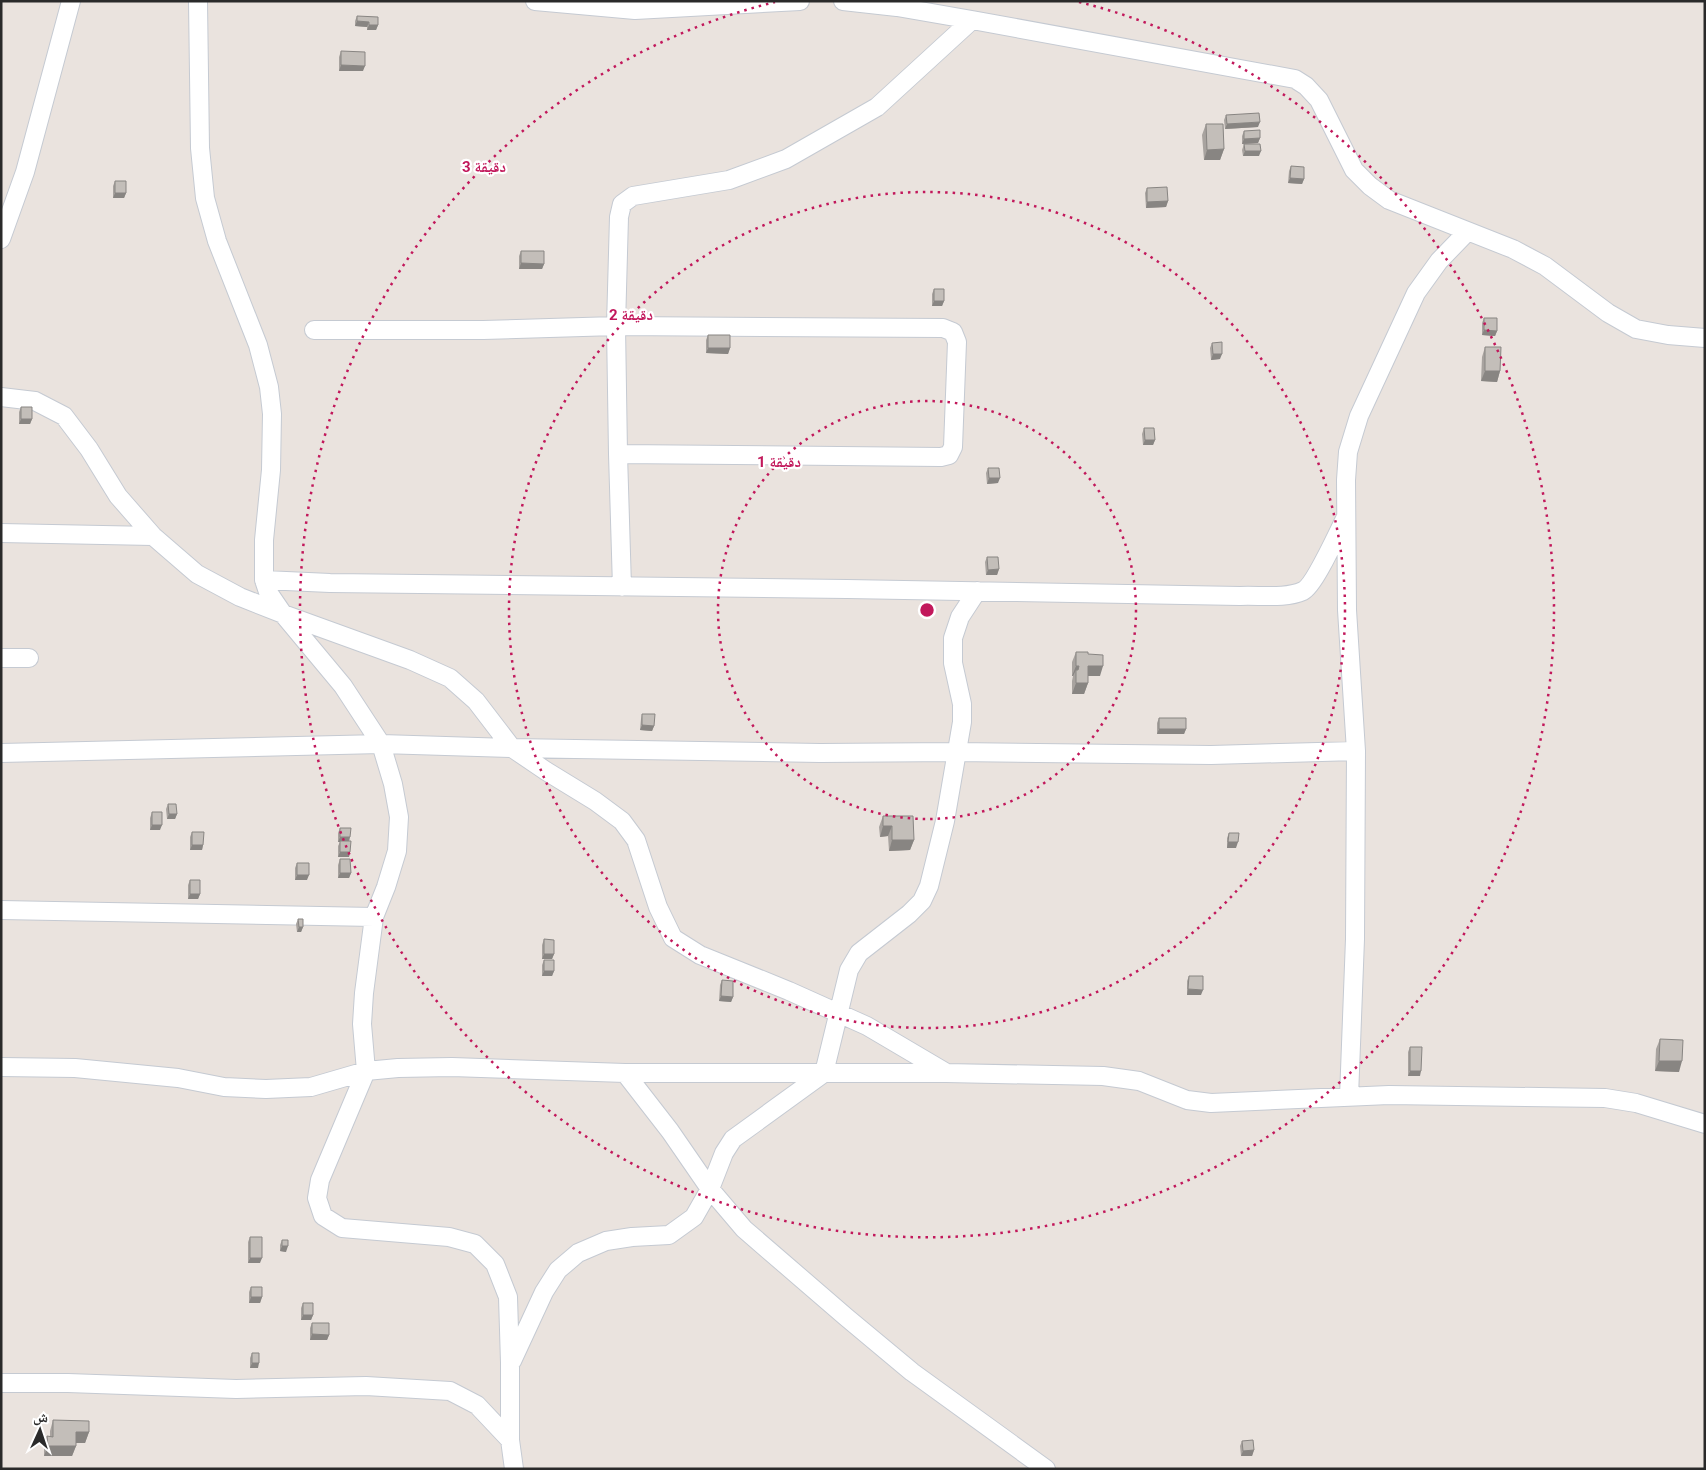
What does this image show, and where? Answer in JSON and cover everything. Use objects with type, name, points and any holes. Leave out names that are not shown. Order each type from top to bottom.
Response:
[{"type":"street","points":[[1,239],[25,172],[72,1]]},
{"type":"street","points":[[198,1],[200,148],[205,198],[218,240],[258,346],[269,387],[272,414],[271,470],[264,540],[264,580],[268,592],[283,614],[343,686],[382,744],[393,784],[399,818],[397,851],[386,888],[374,917],[364,993],[362,1024],[366,1071],[320,1180],[317,1198],[323,1216],[342,1228],[449,1237],[476,1244],[495,1264],[508,1297],[510,1440],[514,1469]]},
{"type":"street","points":[[535,1],[635,10],[800,1]]},
{"type":"street","points":[[842,1],[897,7],[972,20],[1295,80],[1306,86],[1319,100],[1354,170],[1370,186],[1389,200],[1513,249],[1545,266],[1608,313],[1636,329],[1668,335],[1705,338]]},
{"type":"street","points":[[622,587],[616,326],[618,217],[622,204],[633,196],[729,180],[786,159],[877,106],[972,20]]},
{"type":"street","points":[[1349,1097],[1356,938],[1356,751],[1354,697],[1349,650],[1346,517],[1348,452],[1359,416],[1416,293],[1439,261],[1468,232]]},
{"type":"street","points":[[314,330],[483,330],[616,326],[943,328],[953,332],[957,342],[953,447],[949,455],[941,457],[618,454]]},
{"type":"street","points":[[1,397],[35,401],[64,416],[90,449],[118,496],[153,536],[197,574],[240,597],[410,660],[450,678],[476,701],[512,748],[595,801],[622,821],[636,840],[658,907],[673,938],[700,955],[838,1012],[867,1026],[946,1073]]},
{"type":"street","points":[[264,580],[330,583],[1240,596],[1289,595],[1304,590],[1314,578],[1346,517]]},
{"type":"street","points":[[1,533],[153,536]]},
{"type":"street","points":[[510,1364],[544,1292],[558,1270],[578,1253],[606,1241],[668,1235],[694,1217],[710,1189],[724,1153],[733,1139],[824,1073],[849,970],[859,953],[909,914],[922,901],[929,886],[945,821],[962,722],[962,704],[953,663],[953,638],[960,617],[978,591]]},
{"type":"street","points":[[1,658],[29,658]]},
{"type":"street","points":[[1,752],[382,744],[820,753],[956,752],[1211,755],[1356,751]]},
{"type":"street","points":[[1,910],[374,917]]},
{"type":"street","points":[[1,1067],[75,1068],[178,1078],[224,1087],[266,1090],[311,1087],[366,1071],[398,1068],[452,1067],[625,1073],[946,1073],[1103,1076],[1138,1081],[1187,1100],[1211,1103],[1389,1095],[1605,1098],[1636,1103],[1705,1124]]},
{"type":"street","points":[[625,1073],[670,1131],[710,1189],[744,1229],[912,1372],[1046,1469]]},
{"type":"street","points":[[1,1383],[88,1383],[236,1389],[366,1386],[450,1391],[477,1405],[510,1440]]},
{"type":"building","points":[[357,16],[378,17],[378,25],[369,25],[369,22],[357,21]]},
{"type":"building","points":[[341,51],[365,52],[365,66],[341,65]]},
{"type":"building","points":[[1259,113],[1260,122],[1227,124],[1226,115]]},
{"type":"building","points":[[1206,124],[1223,124],[1224,149],[1207,150]]},
{"type":"building","points":[[1260,130],[1260,138],[1244,139],[1244,131]]},
{"type":"building","points":[[1244,144],[1260,144],[1261,151],[1245,151]]},
{"type":"building","points":[[1291,166],[1304,167],[1304,179],[1290,178]]},
{"type":"building","points":[[115,181],[126,181],[126,193],[115,193]]},
{"type":"building","points":[[1167,187],[1168,201],[1147,202],[1147,188]]},
{"type":"building","points":[[521,251],[544,251],[544,264],[521,263]]},
{"type":"building","points":[[934,289],[944,289],[944,301],[934,301]]},
{"type":"building","points":[[1484,318],[1497,318],[1497,331],[1484,330]]},
{"type":"building","points":[[708,335],[730,335],[730,348],[708,348]]},
{"type":"building","points":[[1222,342],[1222,354],[1213,354],[1212,343]]},
{"type":"building","points":[[1485,347],[1501,347],[1500,371],[1485,371]]},
{"type":"building","points":[[21,407],[32,407],[32,419],[21,419]]},
{"type":"building","points":[[1144,428],[1154,428],[1155,440],[1145,440]]},
{"type":"building","points":[[988,468],[999,468],[1000,478],[989,478]]},
{"type":"building","points":[[987,557],[998,557],[999,569],[988,570]]},
{"type":"building","points":[[1076,652],[1103,655],[1103,666],[1088,666],[1088,683],[1076,683],[1076,670],[1078,670],[1079,666],[1076,666]]},
{"type":"building","points":[[642,714],[655,714],[654,726],[642,725]]},
{"type":"building","points":[[1159,718],[1186,718],[1186,729],[1159,729]]},
{"type":"building","points":[[168,804],[176,804],[177,814],[169,814]]},
{"type":"building","points":[[152,812],[162,812],[162,825],[152,825]]},
{"type":"building","points":[[883,816],[913,816],[914,840],[892,840],[892,826],[883,826]]},
{"type":"building","points":[[340,828],[351,828],[350,837],[340,837]]},
{"type":"building","points":[[192,832],[204,832],[203,845],[192,845]]},
{"type":"building","points":[[1229,833],[1239,833],[1238,842],[1228,842]]},
{"type":"building","points":[[340,841],[351,841],[350,852],[340,852]]},
{"type":"building","points":[[340,859],[350,859],[351,873],[340,873]]},
{"type":"building","points":[[297,863],[309,863],[309,875],[297,875]]},
{"type":"building","points":[[190,880],[200,880],[200,894],[190,894]]},
{"type":"building","points":[[298,919],[303,919],[303,927],[299,927]]},
{"type":"building","points":[[544,939],[554,940],[554,954],[544,954]]},
{"type":"building","points":[[544,960],[554,960],[554,971],[544,971]]},
{"type":"building","points":[[1189,976],[1203,976],[1203,990],[1188,989]]},
{"type":"building","points":[[722,980],[733,981],[733,997],[721,996]]},
{"type":"building","points":[[1660,1039],[1683,1040],[1682,1061],[1659,1061]]},
{"type":"building","points":[[1410,1047],[1422,1047],[1421,1071],[1410,1071]]},
{"type":"building","points":[[250,1237],[262,1237],[262,1258],[250,1258]]},
{"type":"building","points":[[282,1240],[288,1240],[288,1246],[282,1246]]},
{"type":"building","points":[[251,1287],[262,1287],[262,1297],[251,1297]]},
{"type":"building","points":[[303,1303],[313,1303],[313,1315],[303,1315]]},
{"type":"building","points":[[312,1323],[329,1323],[329,1335],[312,1334]]},
{"type":"building","points":[[252,1353],[259,1353],[259,1363],[252,1363]]},
{"type":"building","points":[[53,1420],[89,1421],[89,1432],[76,1432],[76,1446],[48,1446],[47,1436],[53,1437]]},
{"type":"building","points":[[1253,1440],[1254,1450],[1243,1451],[1242,1441]]}]
